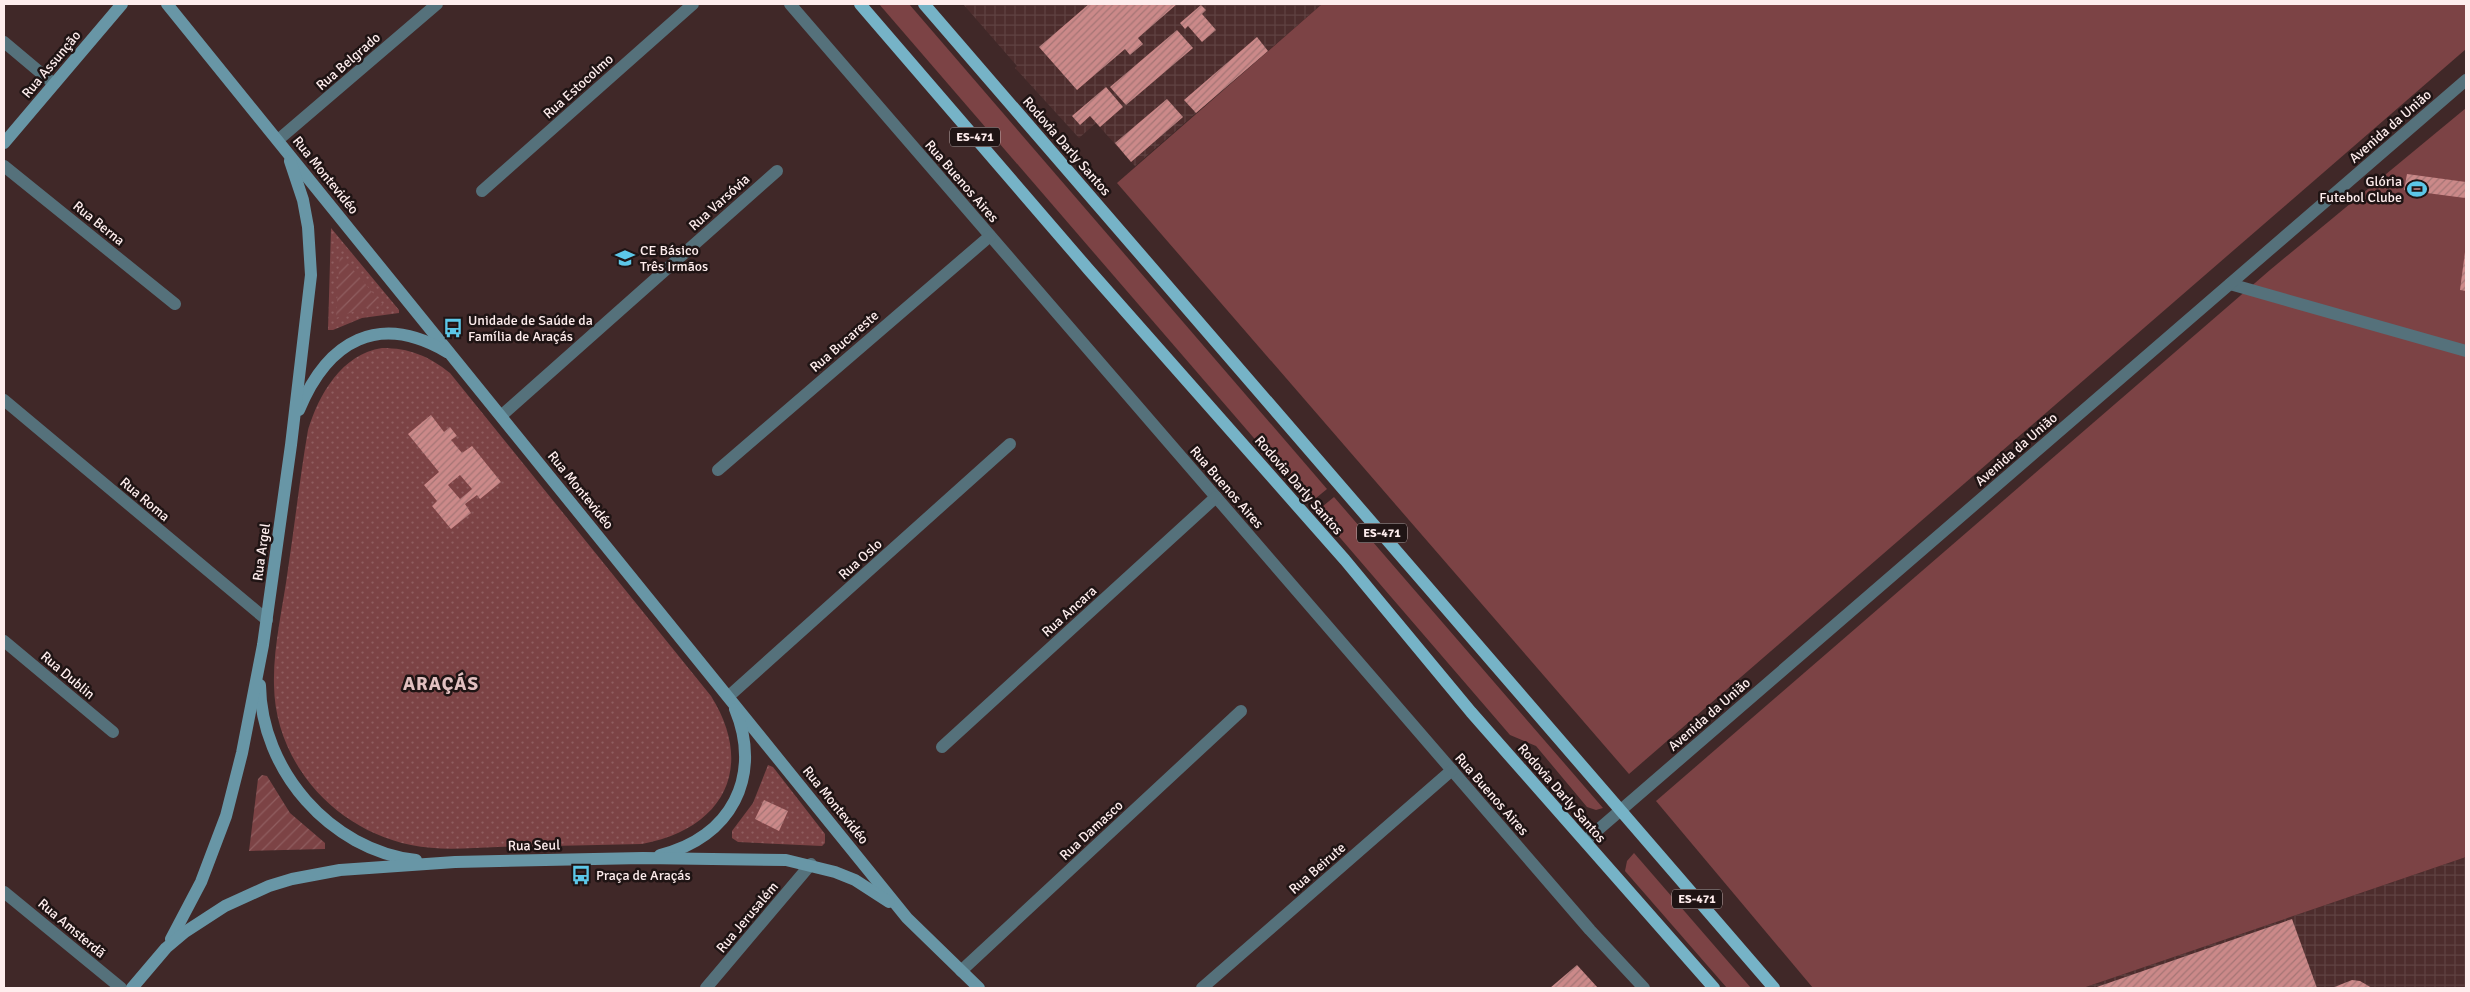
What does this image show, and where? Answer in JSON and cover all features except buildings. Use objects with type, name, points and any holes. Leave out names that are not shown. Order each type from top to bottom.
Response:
[{"type":"main road","name":"Rodovia Darly Santos","points":[[860,4],[1089,270],[1344,560],[1471,712],[1714,988]]},
{"type":"main road","name":"Rodovia Darly Santos","points":[[924,4],[1774,988]]},
{"type":"street","name":"Rua Assunção","points":[[4,143],[122,4]]},
{"type":"street","name":"Rua Montevidéo","points":[[167,4],[502,415],[907,918],[979,988]]},
{"type":"street","name":"Rua Belgrado","points":[[281,144],[437,4]]},
{"type":"street","name":"Rua Estocolmo","points":[[482,191],[693,4]]},
{"type":"street","name":"Rua Buenos Aires","points":[[790,4],[1590,930],[1644,988]]},
{"type":"street","points":[[4,42],[54,84]]},
{"type":"street","name":"Avenida da União","points":[[1585,840],[2466,80]]},
{"type":"street","name":"Rua Argel","points":[[166,948],[201,882],[226,816],[242,753],[267,620],[310,294],[311,255],[303,200],[281,144]]},
{"type":"street","name":"Rua Berna","points":[[4,166],[175,304]]},
{"type":"street","name":"Rua Varsóvia","points":[[502,415],[776,171]]},
{"type":"street","name":"Rua Bucareste","points":[[718,470],[990,236]]},
{"type":"street","points":[[2230,284],[2466,351]]},
{"type":"street","points":[[291,445],[300,409],[318,375],[345,348],[363,336],[398,334],[415,337],[447,352],[460,364]]},
{"type":"street","name":"Rua Roma","points":[[4,400],[267,620]]},
{"type":"street","name":"Rua Oslo","points":[[729,696],[1010,444]]},
{"type":"street","name":"Rua Ancara","points":[[942,747],[1216,497]]},
{"type":"street","name":"Rua Dublin","points":[[4,641],[113,732]]},
{"type":"street","points":[[263,645],[260,687],[267,730],[284,769],[310,805],[346,834],[380,851],[410,860],[455,862]]},
{"type":"street","points":[[643,858],[663,854],[700,838],[719,821],[735,802],[743,785],[746,753],[740,720],[729,696]]},
{"type":"street","name":"Rua Damasco","points":[[961,971],[1241,711]]},
{"type":"street","name":"Rua Beirute","points":[[1202,988],[1452,770]]},
{"type":"street","name":"Rua Seul","points":[[166,948],[191,928],[225,906],[269,886],[292,879],[340,870],[455,862],[643,858],[761,859],[811,864],[855,880],[880,895],[907,918]]},
{"type":"street","name":"Rua Jerusalém","points":[[706,988],[811,864]]},
{"type":"street","name":"Rua Amsterdã","points":[[4,892],[121,988]]},
{"type":"street","points":[[132,988],[166,948]]},
{"type":"shaded area","points":[[879,4],[909,4],[1327,489],[1310,503]]},
{"type":"shaded area","points":[[963,4],[1322,4],[1135,166],[1096,123],[1079,138],[1015,68],[1017,66]]},
{"type":"shaded area","points":[[1322,4],[2466,4],[2466,49],[1629,774],[1117,183]]},
{"type":"shaded area","points":[[2466,108],[2466,857],[2083,988],[1813,988],[1656,801],[2270,270]]},
{"type":"shaded area","points":[[331,228],[399,310],[399,313],[362,318],[333,330],[328,330]]},
{"type":"shaded area","points":[[340,254],[383,305],[360,309],[336,318]]},
{"type":"shaded area","points":[[382,348],[410,351],[434,362],[450,373],[711,696],[724,722],[731,747],[730,771],[724,791],[711,810],[693,825],[670,836],[642,844],[454,849],[422,847],[384,837],[358,825],[335,809],[315,789],[298,766],[285,741],[277,714],[274,671],[308,430],[319,403],[334,378],[355,358]]},
{"type":"shaded area","points":[[1334,497],[1603,808],[1596,810],[1587,807],[1536,746],[1510,735],[1317,511]]},
{"type":"shaded area","points":[[768,765],[773,767],[825,834],[825,843],[822,846],[738,842],[732,838],[732,831],[753,803]]},
{"type":"shaded area","points":[[262,775],[267,776],[290,813],[325,843],[325,849],[249,851],[258,779]]},
{"type":"shaded area","points":[[1634,853],[1751,988],[1727,988],[1625,871],[1627,861]]},
{"type":"shaded area","points":[[2466,857],[2466,988],[2083,988]]},
{"type":"place","name":"Glória Futebol Clube","points":[[2417,189]]},
{"type":"place","name":"CE Básico Três Irmãos","points":[[625,258]]},
{"type":"place","name":"Unidade de Saúde da Família de Araçás","points":[[453,328]]},
{"type":"place","name":"Praça de Araçás","points":[[581,875]]},
{"type":"district","name":"ARAÇÁS","points":[[441,683]]}]
